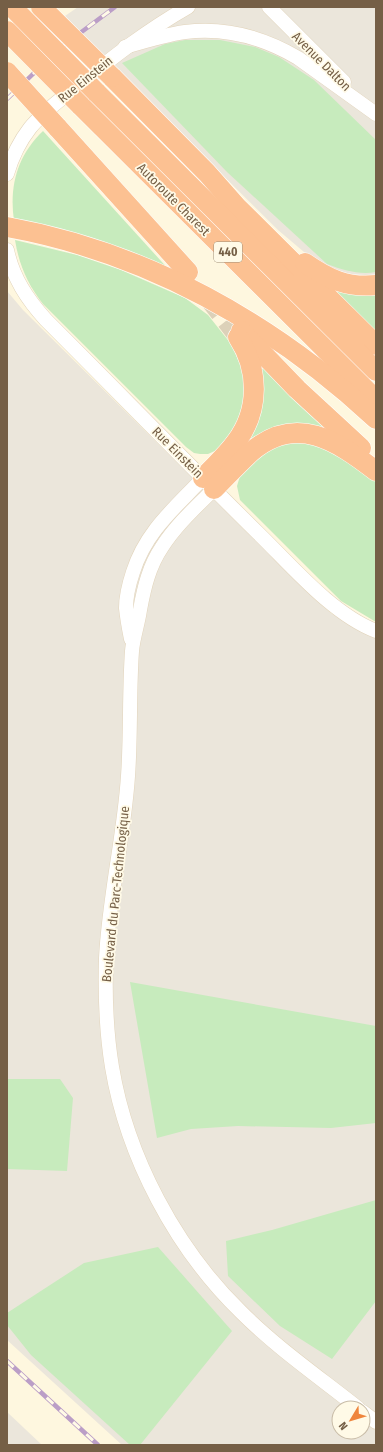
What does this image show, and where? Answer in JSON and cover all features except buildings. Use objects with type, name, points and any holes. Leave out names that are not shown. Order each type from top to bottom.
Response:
[{"type":"highway","name":"Autoroute Charest","points":[[12,7],[376,371]]},
{"type":"highway","points":[[7,14],[19,7]]},
{"type":"highway","points":[[7,18],[24,7]]},
{"type":"highway","points":[[41,7],[207,173],[294,254],[322,275],[331,279],[359,286],[376,285]]},
{"type":"highway","name":"Autoroute Charest","points":[[7,31],[376,400]]},
{"type":"highway","points":[[7,72],[188,272]]},
{"type":"highway","points":[[207,173],[237,207],[376,345]]},
{"type":"highway","points":[[7,227],[33,232],[85,246],[177,282],[217,302],[266,332],[301,356],[344,390],[376,419]]},
{"type":"highway","points":[[209,483],[246,427],[253,405],[255,389],[253,372],[238,332],[312,404],[376,461]]},
{"type":"highway","points":[[209,483],[268,440],[290,433],[312,434],[325,438],[346,450],[376,471]]},
{"type":"street","name":"Rue Einstein","points":[[7,174],[16,150],[32,126],[47,111],[125,47],[152,28],[188,7]]},
{"type":"street","name":"Avenue Dalton","points":[[269,7],[376,114]]},
{"type":"street","points":[[125,47],[157,38],[199,31],[230,33],[259,39],[298,58],[376,114]]},
{"type":"street","name":"Rue Einstein","points":[[7,250],[12,268],[21,287],[39,312],[327,600],[348,616],[376,631]]},
{"type":"street","name":"Boulevard du Parc-Technologique","points":[[209,483],[161,547],[156,557],[144,588],[132,649],[127,789],[106,954],[105,990],[107,1028],[112,1068],[120,1102],[141,1165],[166,1213],[196,1260],[223,1293],[261,1331],[348,1400]]},
{"type":"shaded area","points":[[78,7],[376,7],[376,279],[354,280],[317,263],[278,230],[120,73],[65,16]]},
{"type":"shaded area","points":[[7,291],[23,310],[313,597],[331,613],[353,627],[376,637],[376,1445],[122,1445],[7,1340]]},
{"type":"shaded area","points":[[7,1412],[42,1445],[7,1445]]},
{"type":"green space","points":[[185,40],[220,40],[255,47],[279,57],[314,80],[376,140],[376,272],[363,273],[327,264],[227,172],[122,63],[165,44]]},
{"type":"green space","points":[[43,131],[171,272],[14,221],[13,196],[17,172],[27,151]]},
{"type":"green space","points":[[15,240],[77,255],[121,270],[185,298],[208,315],[231,344],[245,375],[245,406],[235,431],[217,450],[208,454],[200,454],[194,453],[186,447],[43,304],[33,290],[25,274],[19,258]]},
{"type":"green space","points":[[330,288],[376,291],[376,334]]},
{"type":"green space","points":[[264,368],[324,426],[321,431],[261,438],[247,442],[260,370]]},
{"type":"green space","points":[[302,441],[332,449],[376,481],[376,622],[341,601],[240,500],[237,486],[240,476],[264,452],[275,446]]},
{"type":"green space","points":[[130,982],[376,1026],[376,1123],[331,1128],[238,1126],[191,1129],[157,1138]]},
{"type":"green space","points":[[7,1079],[60,1079],[73,1098],[67,1171],[7,1169]]},
{"type":"green space","points":[[376,1200],[376,1301],[332,1359],[280,1326],[228,1276],[226,1241],[272,1230]]},
{"type":"green space","points":[[158,1247],[232,1331],[140,1445],[130,1445],[31,1355],[7,1325],[7,1313],[84,1263]]},
{"type":"tunnel","points":[[208,297],[236,333]]},
{"type":"railway","points":[[7,99],[60,48],[115,7]]},
{"type":"railway","points":[[7,1361],[98,1445]]}]
